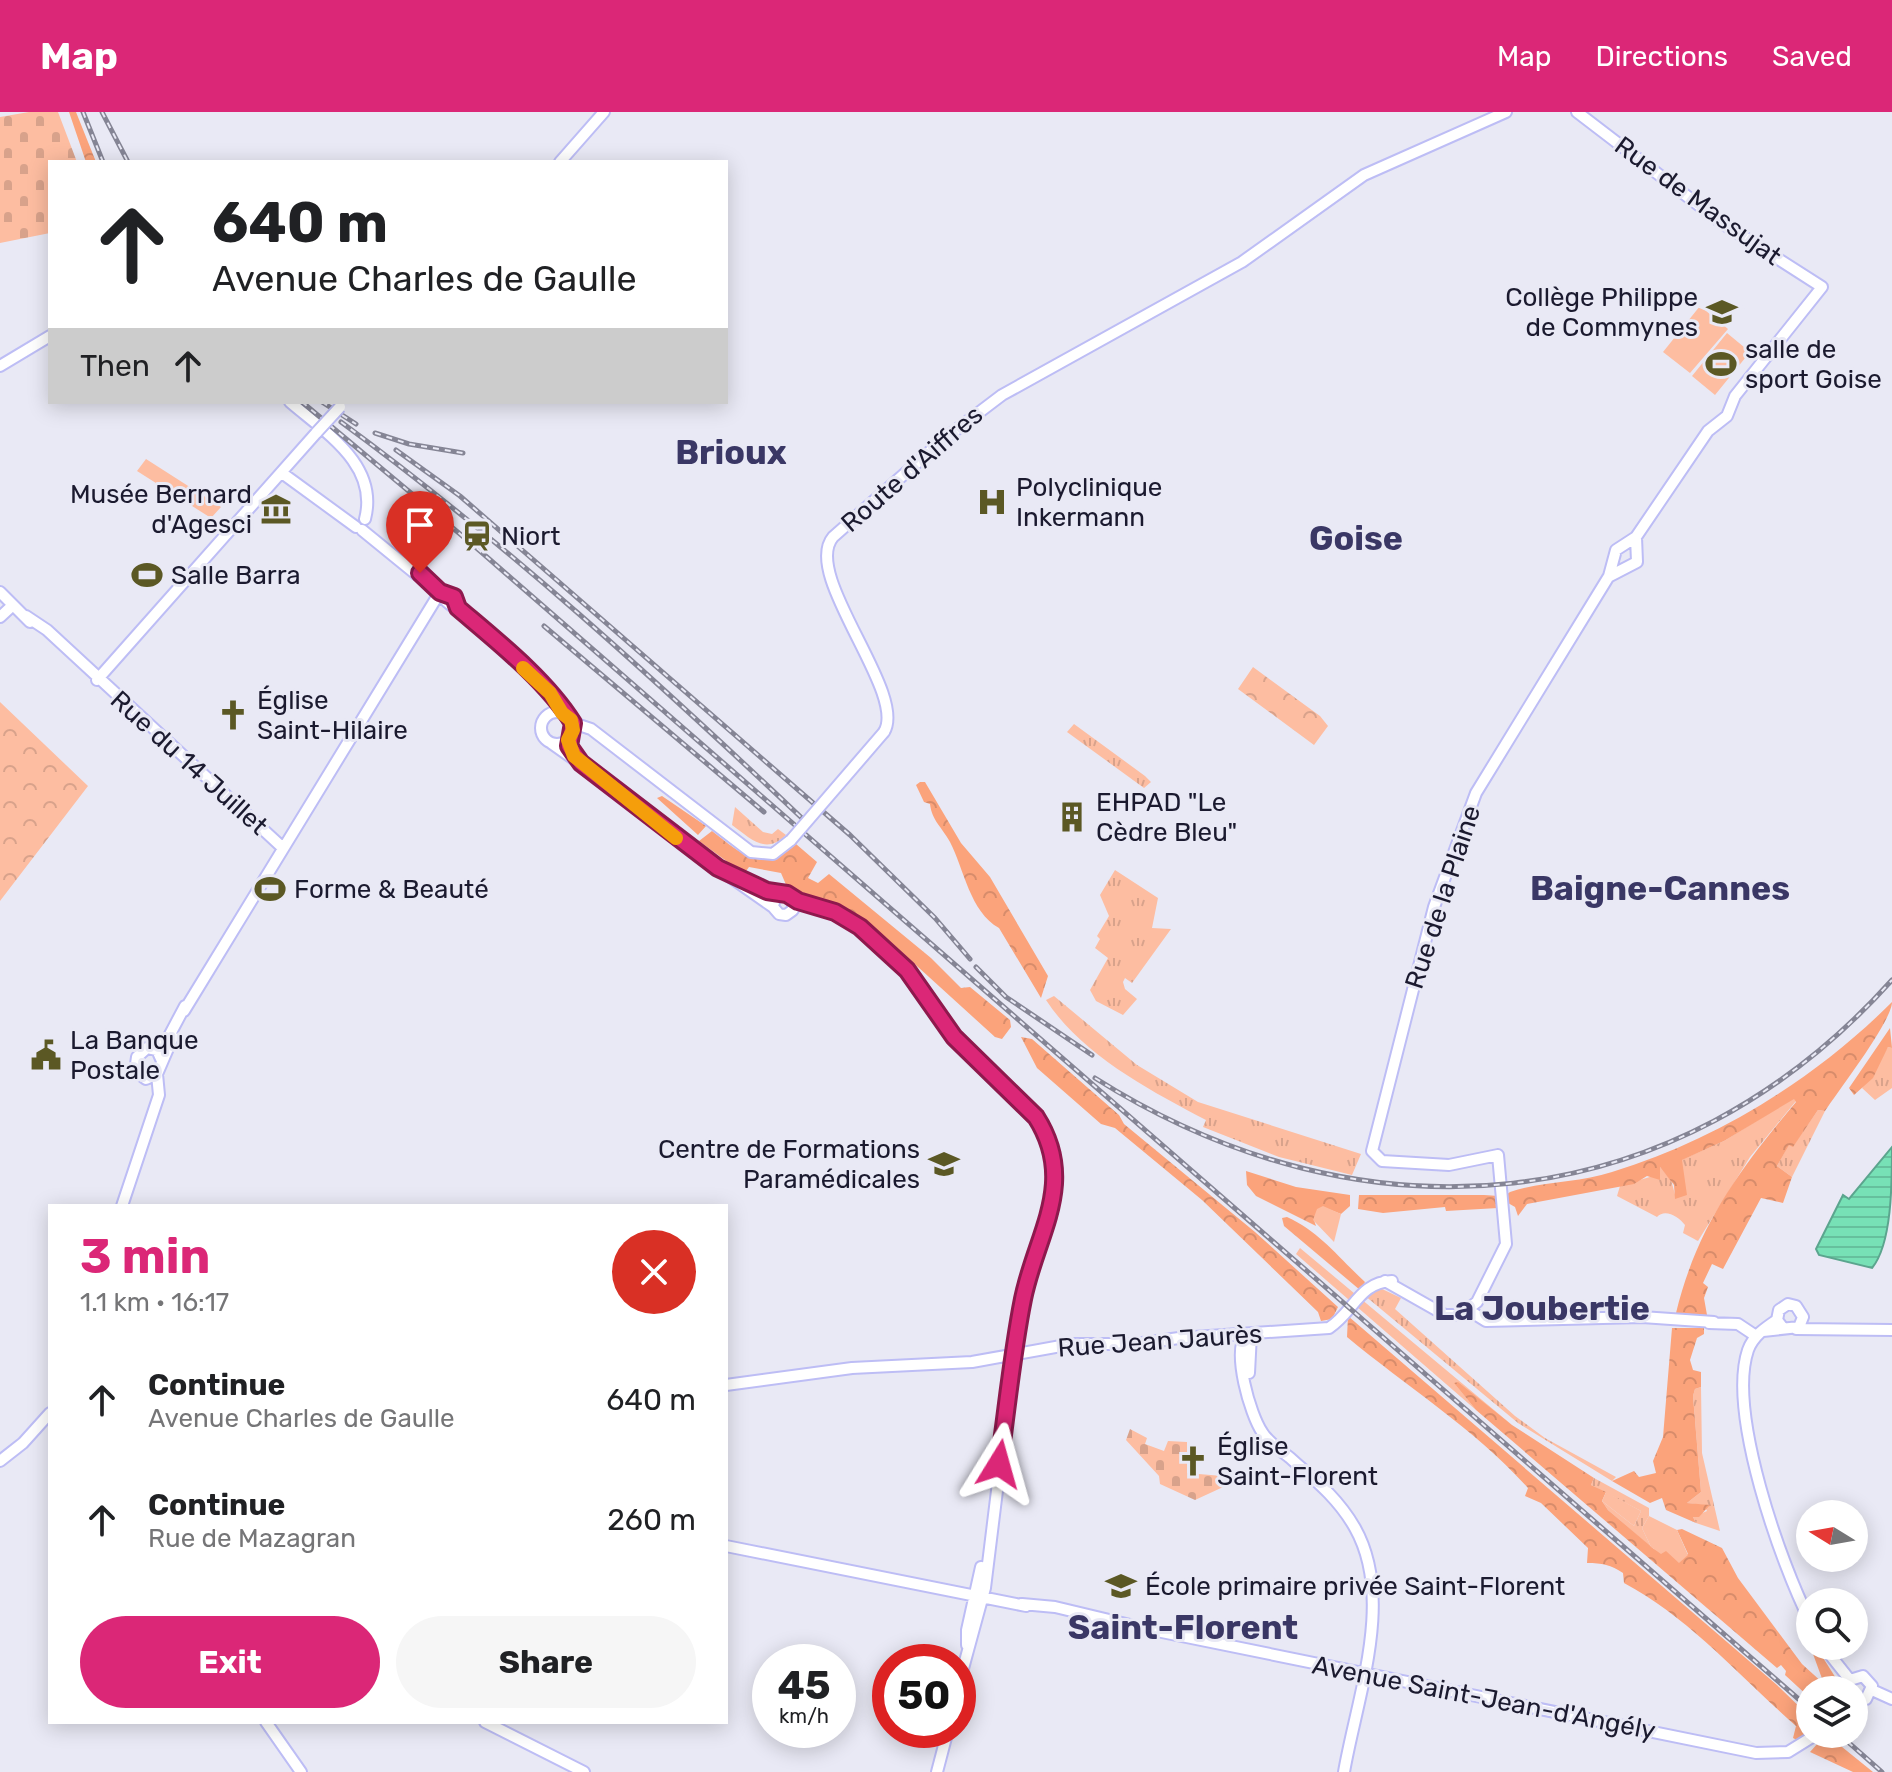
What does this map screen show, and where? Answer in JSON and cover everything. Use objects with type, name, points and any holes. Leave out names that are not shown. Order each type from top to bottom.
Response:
[{"type":"main road","points":[[562,160],[604,112]]},
{"type":"main road","name":"Rue de Massujat","points":[[1577,112],[1722,223],[1822,287],[1735,396],[1727,416],[1699,443],[1632,543]]},
{"type":"main road","name":"Route d'Aiffres","points":[[573,723],[588,727],[746,850],[769,855],[791,840],[884,732],[890,715],[826,562],[826,548],[833,537],[949,434],[995,399],[1242,262],[1364,175],[1502,113]]},
{"type":"main road","points":[[0,366],[48,337]]},
{"type":"main road","points":[[292,404],[355,461],[367,494],[361,523]]},
{"type":"main road","points":[[96,678],[342,404]]},
{"type":"main road","points":[[282,473],[340,516],[361,523],[379,543],[425,576],[453,607],[458,608],[550,693],[562,713],[573,723],[571,751],[581,763],[689,848],[728,873],[779,914],[819,913],[870,935]]},
{"type":"main road","points":[[1632,543],[1637,562],[1620,564],[1616,550],[1632,543]]},
{"type":"main road","name":"Rue de la Plaine","points":[[1467,1308],[1479,1300],[1505,1248],[1498,1155],[1437,1165],[1382,1161],[1373,1155],[1434,907],[1476,793],[1553,663],[1620,564]]},
{"type":"main road","name":"Rue du 14 Juillet","points":[[0,592],[81,669],[96,678],[283,848]]},
{"type":"main road","points":[[123,1204],[154,1106],[152,1076],[184,1011],[440,592]]},
{"type":"main road","points":[[0,617],[13,605]]},
{"type":"main road","points":[[550,693],[549,715],[541,729],[563,755],[581,763]]},
{"type":"main road","points":[[549,715],[562,713]]},
{"type":"main road","points":[[551,743],[583,732],[598,736]]},
{"type":"main road","points":[[728,873],[843,916],[870,935],[907,970],[954,1037],[1007,1085],[1045,1132],[1054,1176],[1051,1212],[1023,1297],[989,1535],[979,1596],[967,1630],[967,1644]]},
{"type":"main road","points":[[773,907],[775,897],[780,894]]},
{"type":"main road","points":[[791,912],[793,898]]},
{"type":"main road","points":[[152,1076],[136,1074],[135,1061],[143,1050],[167,1040],[176,1028]]},
{"type":"main road","points":[[154,1048],[162,1061]]},
{"type":"main road","name":"Rue Jean Jaurès","points":[[728,1385],[852,1368],[972,1362],[1072,1344],[1135,1344],[1329,1328],[1365,1288],[1385,1281],[1445,1315],[1460,1315],[1467,1308],[1473,1316],[1486,1321],[1676,1319],[1694,1324],[1714,1322],[1744,1326],[1760,1333],[1780,1324]]},
{"type":"main road","points":[[1799,1324],[1800,1309],[1788,1304],[1779,1310],[1780,1324],[1799,1324],[1815,1329],[1892,1330]]},
{"type":"main road","points":[[1760,1333],[1746,1360],[1749,1440],[1796,1589]]},
{"type":"main road","points":[[1248,1334],[1241,1344],[1240,1355],[1262,1433],[1332,1495],[1357,1532],[1374,1597],[1373,1623],[1344,1772]]},
{"type":"main road","points":[[1248,1334],[1251,1398]]},
{"type":"main road","points":[[1224,1335],[1240,1355]]},
{"type":"main road","points":[[0,1461],[48,1418]]},
{"type":"main road","name":"Avenue Saint-Jean-d'Angély","points":[[728,1546],[1022,1604],[1116,1627],[1147,1629],[1756,1753],[1788,1752],[1796,1747]]},
{"type":"main road","points":[[1868,1680],[1872,1690],[1868,1696]]},
{"type":"main road","points":[[1872,1690],[1892,1699]]},
{"type":"main road","points":[[267,1724],[301,1772]]},
{"type":"main road","points":[[489,1724],[584,1772]]},
{"type":"main road","points":[[937,1772],[943,1748]]},
{"type":"green space","points":[[29,112],[58,112],[76,160],[48,160],[48,233],[0,243],[0,117]]},
{"type":"green space","points":[[69,112],[76,112],[95,160],[85,160]]},
{"type":"green space","points":[[1700,306],[1728,329],[1690,373],[1663,352]]},
{"type":"green space","name":"salle de sport Goise","points":[[1727,333],[1750,352],[1715,395],[1692,376]]},
{"type":"green space","points":[[146,459],[221,507],[211,518],[137,471]]},
{"type":"green space","points":[[1253,667],[1320,716],[1328,726],[1314,745],[1238,689]]},
{"type":"green space","points":[[0,702],[88,786],[0,901]]},
{"type":"green space","points":[[1074,724],[1151,782],[1144,788],[1067,732]]},
{"type":"green space","points":[[925,782],[961,843],[990,877],[1048,976],[1041,998],[999,928],[989,921],[974,901],[950,842],[916,785]]},
{"type":"green space","points":[[662,796],[706,826],[698,835],[657,798]]},
{"type":"green space","points":[[735,807],[763,832],[772,834],[778,829],[786,835],[772,844],[752,840],[732,825]]},
{"type":"green space","points":[[712,831],[743,853],[762,860],[784,853],[796,844],[817,862],[808,878],[818,883],[829,874],[931,958],[961,988],[970,987],[1010,1020],[1011,1027],[1002,1039],[995,1037],[885,937],[835,904],[787,887],[781,873],[749,867],[744,874],[699,841]]},
{"type":"green space","points":[[1115,870],[1158,898],[1152,928],[1171,929],[1132,983],[1125,978],[1125,989],[1137,999],[1123,1015],[1096,1001],[1090,990],[1108,958],[1095,948],[1100,939],[1097,936],[1109,916],[1100,895]]},
{"type":"green space","points":[[1054,996],[1137,1065],[1198,1102],[1361,1154],[1352,1175],[1279,1157],[1203,1127],[1206,1120],[1118,1069],[1078,1038],[1046,1000]]},
{"type":"green space","points":[[1892,1002],[1884,1024],[1825,1111],[1818,1110],[1793,1147],[1789,1145],[1777,1166],[1792,1177],[1783,1203],[1761,1198],[1723,1269],[1712,1264],[1703,1283],[1708,1287],[1704,1298],[1707,1315],[1676,1313],[1696,1253],[1723,1200],[1796,1102],[1794,1099],[1724,1141],[1682,1160],[1687,1195],[1675,1199],[1674,1185],[1660,1167],[1660,1180],[1647,1176],[1634,1184],[1527,1204],[1518,1216],[1515,1207],[1508,1203],[1506,1195],[1510,1192],[1612,1172],[1689,1143],[1726,1124],[1762,1104],[1831,1057]]},
{"type":"green space","points":[[1890,1028],[1892,1048],[1888,1047],[1873,1078],[1854,1095],[1849,1088]]},
{"type":"green space","points":[[1021,1037],[1032,1039],[1119,1115],[1124,1124],[1255,1232],[1338,1307],[1332,1319],[1321,1321],[1318,1312],[1202,1200],[1115,1128],[1101,1124],[1037,1068]]},
{"type":"green space","points":[[1888,1047],[1892,1048],[1892,1088],[1875,1100],[1862,1088]]},
{"type":"green space","points":[[1794,1098],[1796,1101],[1750,1157],[1698,1241],[1683,1233],[1685,1225],[1676,1217],[1664,1213],[1657,1217],[1617,1196],[1620,1186],[1653,1176],[1660,1167],[1671,1180],[1676,1198],[1684,1185],[1681,1160],[1724,1141]]},
{"type":"green space","points":[[1818,1110],[1825,1111],[1792,1177],[1777,1166],[1789,1144],[1793,1146]]},
{"type":"green space","points":[[1246,1171],[1296,1187],[1350,1195],[1350,1206],[1341,1214],[1323,1207],[1314,1220],[1316,1226],[1256,1196],[1247,1185]]},
{"type":"green space","points":[[1359,1195],[1499,1196],[1498,1208],[1446,1211],[1445,1207],[1383,1213],[1358,1209]]},
{"type":"green space","points":[[1323,1206],[1341,1214],[1334,1242],[1313,1220],[1317,1209]]},
{"type":"green space","points":[[1287,1217],[1319,1238],[1365,1282],[1360,1290],[1284,1226],[1282,1218]]},
{"type":"green space","points":[[1300,1248],[1512,1425],[1455,1384],[1476,1410],[1296,1254]]},
{"type":"green space","points":[[1380,1288],[1401,1298],[1395,1309],[1515,1416],[1545,1438],[1616,1477],[1612,1481],[1518,1423],[1364,1295]]},
{"type":"green space","points":[[1348,1316],[1777,1685],[1796,1703],[1796,1726],[1693,1631],[1624,1583],[1623,1573],[1606,1565],[1587,1563],[1588,1548],[1541,1503],[1525,1496],[1528,1488],[1486,1447],[1347,1337]]},
{"type":"green space","points":[[1672,1328],[1704,1328],[1704,1334],[1697,1338],[1690,1360],[1693,1370],[1701,1372],[1701,1387],[1695,1389],[1693,1396],[1701,1492],[1687,1503],[1710,1505],[1699,1517],[1693,1517],[1696,1523],[1666,1510],[1662,1498],[1650,1503],[1612,1481],[1634,1471],[1639,1477],[1656,1473],[1653,1461],[1663,1437]]},
{"type":"green space","points":[[1458,1382],[1512,1425],[1594,1478],[1591,1485],[1606,1492],[1602,1501],[1608,1510],[1654,1549],[1688,1554],[1677,1530],[1682,1529],[1722,1548],[1738,1578],[1796,1660],[1815,1676],[1796,1676],[1796,1685],[1785,1675],[1786,1671],[1781,1665],[1777,1668],[1476,1410],[1454,1383]]},
{"type":"green space","points":[[1701,1387],[1702,1453],[1720,1531],[1696,1523],[1693,1517],[1707,1511],[1704,1505],[1687,1503],[1701,1492],[1693,1396],[1695,1389]]},
{"type":"green space","points":[[1130,1429],[1147,1438],[1145,1444],[1164,1451],[1168,1441],[1187,1442],[1187,1473],[1234,1477],[1234,1482],[1195,1500],[1160,1484],[1159,1476],[1126,1440]]},
{"type":"green space","points":[[1594,1478],[1649,1508],[1649,1516],[1642,1528],[1651,1547],[1608,1510],[1602,1501],[1634,1526],[1641,1511],[1591,1485]]},
{"type":"green space","points":[[1606,1492],[1641,1511],[1634,1526],[1602,1501]]},
{"type":"green space","points":[[1649,1516],[1677,1530],[1688,1555],[1679,1563],[1666,1551],[1661,1554],[1651,1547],[1642,1528]]},
{"type":"green space","points":[[1815,1660],[1824,1660],[1835,1676],[1821,1676]]},
{"type":"green space","points":[[1814,1748],[1843,1748],[1873,1772],[1853,1772],[1810,1752]]},
{"type":"shaded area","points":[[1892,1147],[1887,1229],[1879,1257],[1872,1268],[1819,1255],[1816,1249],[1843,1195],[1849,1199]]},
{"type":"railway","points":[[83,112],[102,160]]},
{"type":"railway","points":[[102,112],[127,160]]},
{"type":"railway","points":[[304,404],[472,544],[1796,1697]]},
{"type":"railway","points":[[325,404],[356,424]]},
{"type":"railway","points":[[341,422],[521,564],[693,716],[805,821]]},
{"type":"railway","points":[[375,433],[409,444],[463,453]]},
{"type":"railway","points":[[396,450],[460,496],[850,835],[935,918],[970,959]]},
{"type":"railway","points":[[544,626],[764,812]]},
{"type":"railway","points":[[976,967],[1006,997],[1092,1055]]},
{"type":"railway","points":[[1095,1078],[1198,1132],[1303,1168],[1408,1185],[1513,1183],[1616,1162],[1714,1121],[1807,1060],[1892,980]]},
{"type":"railway","points":[[1855,1748],[1882,1772]]},
{"type":"slow traffic","points":[[523,668],[556,699],[562,713],[573,723],[572,736],[568,740],[574,756],[676,838]]},
{"type":"place","name":"Collège Philippe de Commynes","points":[[1722,312]]},
{"type":"place","name":"salle de sport Goise","points":[[1721,364]]},
{"type":"place","name":"Polyclinique Inkermann","points":[[992,502]]},
{"type":"place","name":"Musée Bernard d'Agesci","points":[[276,509]]},
{"type":"place","name":"Niort","points":[[477,536]]},
{"type":"place","name":"Salle Barra","points":[[147,575]]},
{"type":"place","name":"Église Saint-Hilaire","points":[[233,715]]},
{"type":"place","name":"EHPAD \"Le Cèdre Bleu\"","points":[[1072,817]]},
{"type":"place","name":"Forme & Beauté","points":[[270,889]]},
{"type":"place","name":"La Banque Postale","points":[[46,1055]]},
{"type":"place","name":"Centre de Formations Paramédicales","points":[[944,1164]]},
{"type":"place","name":"Église Saint-Florent","points":[[1193,1461]]},
{"type":"place","name":"École primaire privée Saint-Florent","points":[[1121,1586]]},
{"type":"district","name":"Brioux","points":[[731,452]]},
{"type":"district","name":"Goise","points":[[1356,538]]},
{"type":"district","name":"Baigne-Cannes","points":[[1660,888]]},
{"type":"district","name":"La Joubertie","points":[[1542,1308]]},
{"type":"district","name":"Saint-Florent","points":[[1183,1627]]},
{"type":"route","points":[[420,573],[440,592],[454,597],[458,608],[556,699],[562,713],[573,723],[569,746],[581,763],[718,868],[767,891],[787,894],[798,901],[835,912],[860,927],[907,970],[954,1037],[1020,1098],[1036,1117],[1045,1132],[1052,1159],[1053,1196],[1047,1228],[1023,1297],[999,1464]]}]
